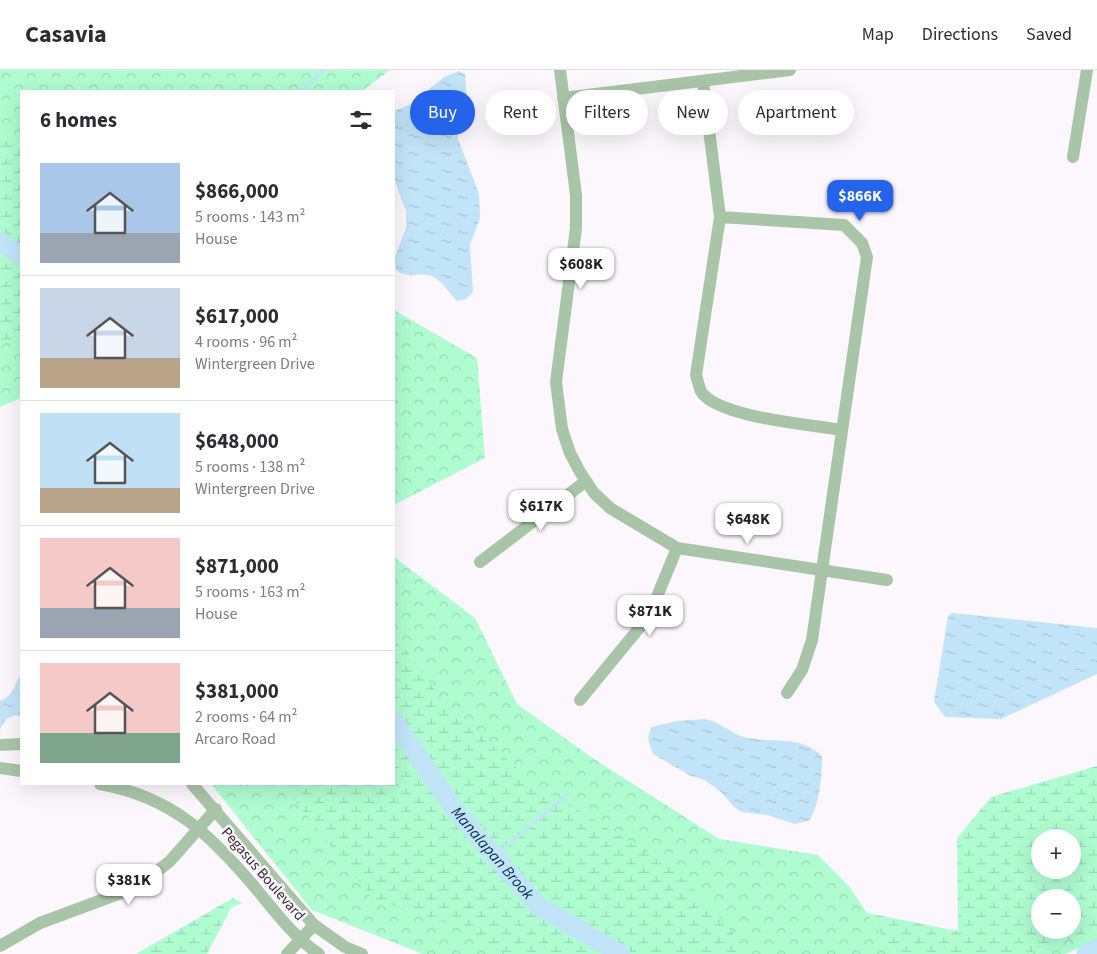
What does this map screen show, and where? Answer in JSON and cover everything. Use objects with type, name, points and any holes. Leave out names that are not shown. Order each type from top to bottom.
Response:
[{"type":"street","points":[[560,70],[576,195],[576,228],[556,382],[562,429],[570,453],[586,481],[594,493],[610,508],[677,548],[887,580]]},
{"type":"street","points":[[563,98],[790,70]]},
{"type":"street","points":[[1073,157],[1087,70]]},
{"type":"street","points":[[704,82],[720,217],[696,375],[701,392],[713,402],[732,411],[841,430]]},
{"type":"street","points":[[720,217],[844,225],[862,243],[867,257],[812,640],[802,670],[787,693]]},
{"type":"street","points":[[480,562],[586,481]]},
{"type":"street","points":[[580,700],[640,627],[656,599],[677,548]]},
{"type":"street","points":[[0,745],[20,744]]},
{"type":"street","points":[[0,768],[20,771]]},
{"type":"street","name":"Pegasus Boulevard","points":[[104,785],[152,798],[199,828],[225,852],[288,928],[319,954]]},
{"type":"street","name":"Pegasus Boulevard","points":[[193,785],[216,809],[314,925],[345,946],[362,954]]},
{"type":"street","points":[[0,946],[40,923],[137,887],[170,861],[216,809]]},
{"type":"street","points":[[287,954],[314,925]]},
{"type":"green space","points":[[0,70],[390,70],[363,90],[20,90],[20,398],[0,407]]},
{"type":"green space","points":[[0,135],[20,145],[20,339],[0,345]]},
{"type":"green space","points":[[395,311],[477,358],[485,458],[395,504]]},
{"type":"green space","points":[[395,558],[475,618],[517,704],[591,757],[719,839],[818,855],[848,885],[895,954],[423,954],[312,910],[212,785],[395,785]]},
{"type":"green space","points":[[395,635],[441,698],[533,783],[675,869],[747,948],[749,954],[506,954],[469,930],[373,899],[283,785],[395,785]]},
{"type":"green space","points":[[1097,766],[1097,930],[1081,935],[1081,889],[1031,889],[1031,939],[1070,939],[1025,954],[895,954],[867,913],[958,931],[957,838],[991,797]]},
{"type":"green space","points":[[233,898],[242,903],[231,908],[207,954],[136,954]]},
{"type":"green space","points":[[1097,930],[1097,941],[1065,954],[1025,954],[1070,939],[1081,939],[1081,935]]},
{"type":"water","points":[[459,71],[465,74],[466,90],[428,90],[444,77]]},
{"type":"water","points":[[410,104],[410,135],[459,135],[458,139],[479,194],[480,218],[470,245],[473,292],[466,299],[457,301],[436,278],[408,275],[396,270],[395,256],[406,228],[406,211],[395,182],[395,111]]},
{"type":"water","points":[[952,613],[1097,628],[1097,674],[1001,719],[945,717],[934,702],[948,616]]},
{"type":"water","points":[[20,678],[20,717],[16,715],[7,718],[0,729],[0,701],[9,695]]},
{"type":"water","points":[[705,719],[744,737],[795,742],[813,749],[822,756],[820,789],[810,820],[795,824],[767,815],[742,812],[705,780],[691,776],[653,754],[648,739],[651,727],[677,721]]},
{"type":"waterway","points":[[302,90],[324,70]]},
{"type":"waterway","name":"Manalapan Brook","points":[[0,241],[20,256]]},
{"type":"waterway","name":"Manalapan Brook","points":[[395,722],[455,810],[538,906],[621,954]]},
{"type":"waterway","points":[[495,856],[569,793]]},
{"type":"waterway","name":"Manalapan Brook","points":[[1086,954],[1097,948]]}]
